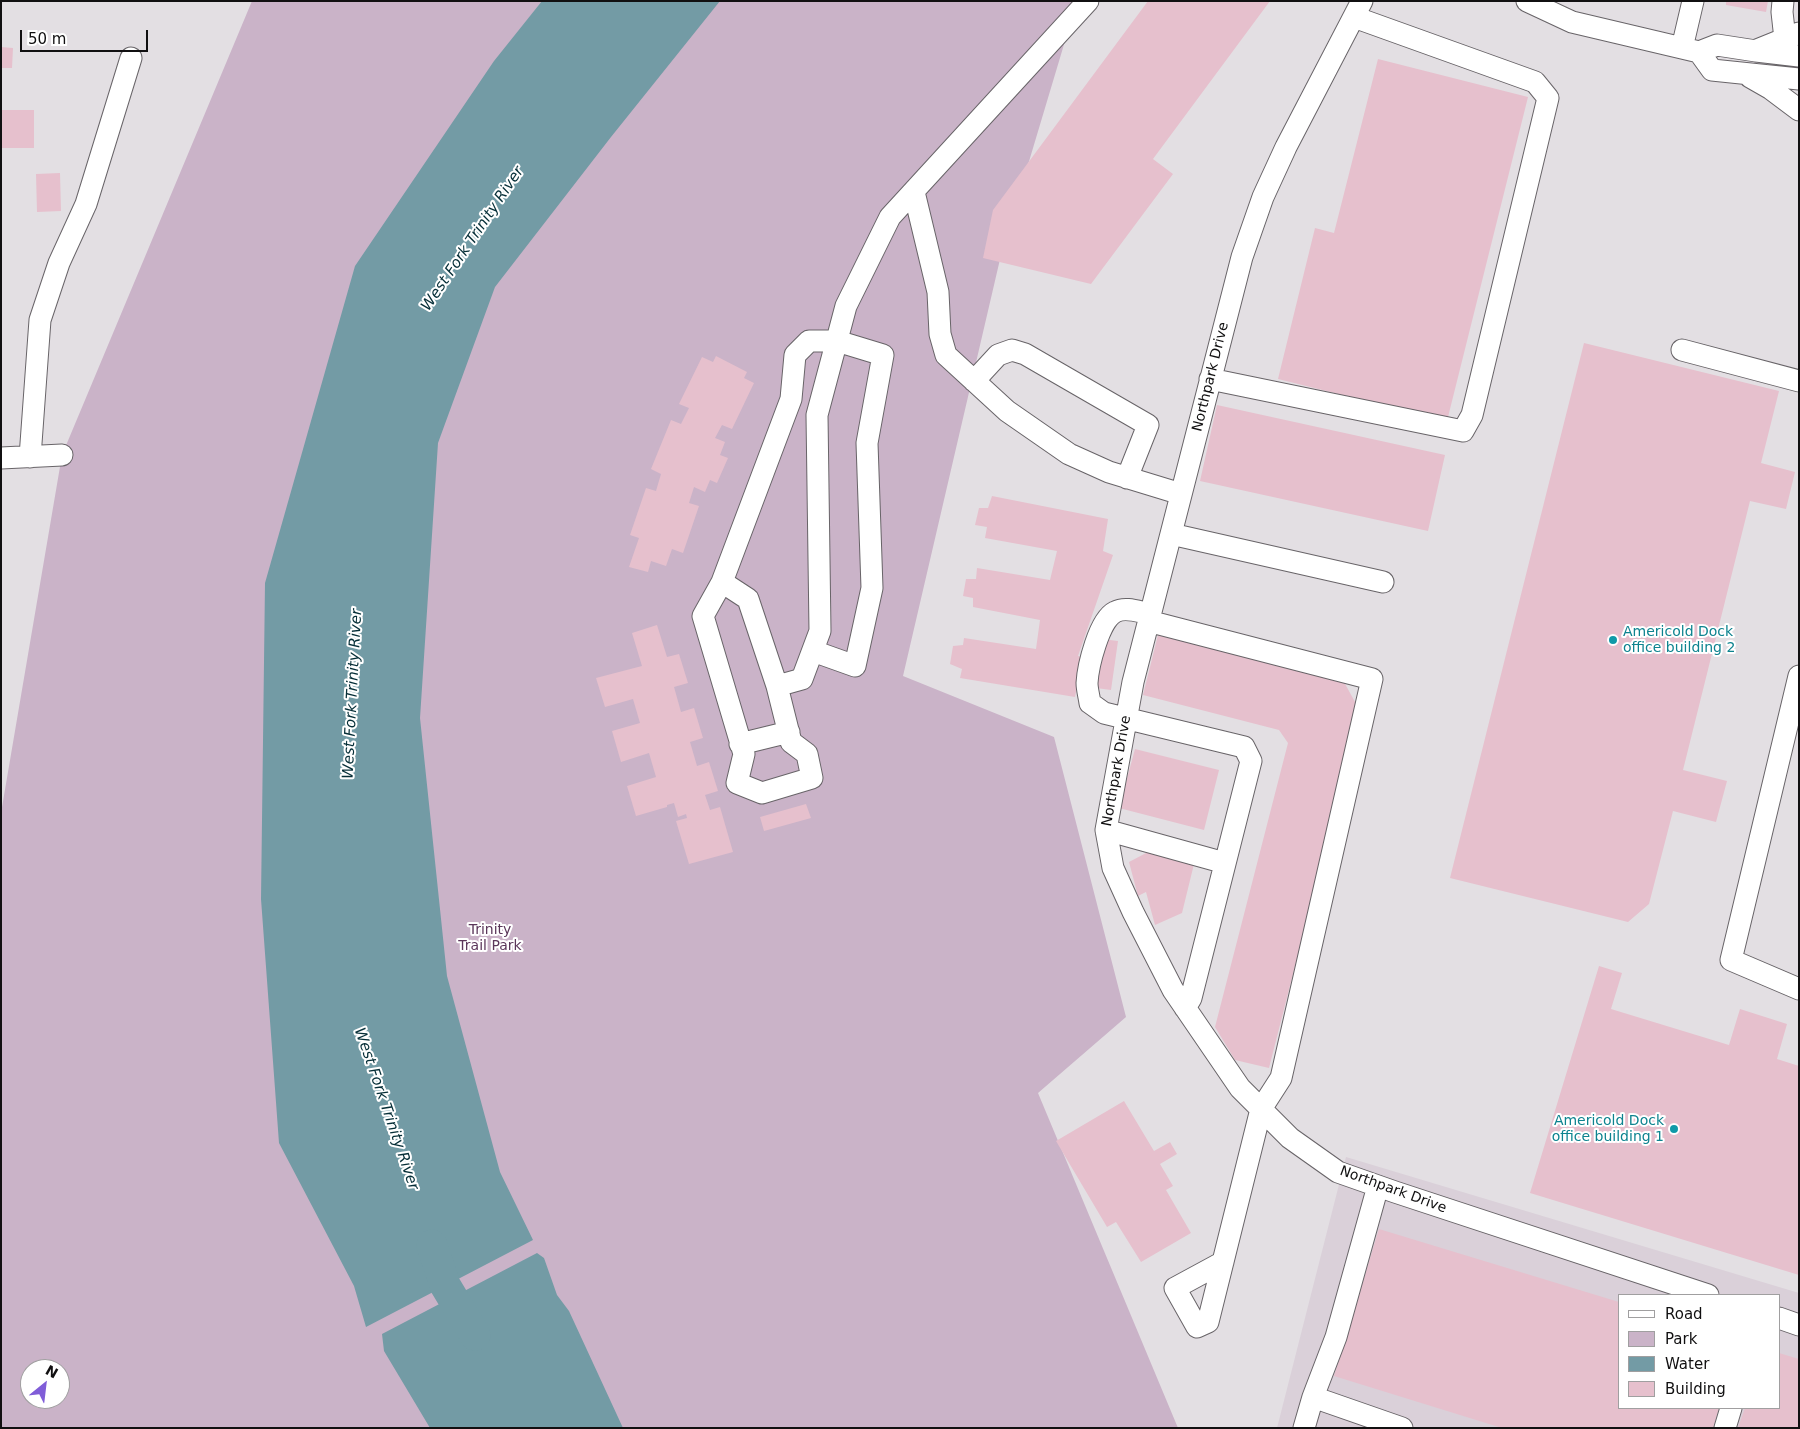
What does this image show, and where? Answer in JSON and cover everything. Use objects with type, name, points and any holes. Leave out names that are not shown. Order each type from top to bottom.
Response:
[{"type":"street","points":[[777,686],[802,679],[820,631],[818,415],[846,306],[890,217],[1088,1]]},
{"type":"street","points":[[1527,1],[1572,22],[1690,50],[1718,45],[1799,56]]},
{"type":"street","points":[[1690,50],[1693,1]]},
{"type":"street","points":[[1756,51],[1792,36],[1782,12],[1783,1]]},
{"type":"street","points":[[1210,379],[1463,431],[1472,414],[1548,98],[1536,82],[1358,9]]},
{"type":"street","name":"Northpark Drive","points":[[1358,9],[1286,146],[1263,197],[1242,257],[1132,682],[1106,830],[1113,868],[1173,990],[1240,1088],[1290,1138],[1338,1172],[1705,1294]]},
{"type":"street","points":[[1690,50],[1712,70],[1799,79]]},
{"type":"street","points":[[30,457],[40,320],[59,263],[86,204],[131,58]]},
{"type":"street","points":[[1743,73],[1771,89],[1799,110]]},
{"type":"street","points":[[914,192],[938,292],[940,334],[946,355],[1007,411],[1069,454],[1109,472],[1181,494]]},
{"type":"street","points":[[722,582],[748,599],[777,686],[791,742],[807,754],[812,778],[762,793],[738,783],[744,754],[703,616],[722,582],[791,399],[795,355],[809,341],[836,341],[882,355],[867,443],[872,588],[855,666],[813,651]]},
{"type":"street","points":[[974,381],[998,355],[1012,350],[1025,354],[1148,425],[1127,478]]},
{"type":"street","points":[[1682,350],[1799,382]]},
{"type":"street","points":[[1,458],[62,455]]},
{"type":"street","points":[[1171,534],[1383,582]]},
{"type":"street","points":[[1185,1008],[1191,998],[1250,761],[1244,747],[1104,713],[1090,703],[1087,683],[1094,648],[1106,620],[1115,612],[1128,609],[1149,618],[1372,678],[1281,1078],[1262,1110],[1223,1262]]},
{"type":"street","points":[[1799,676],[1731,960],[1799,988]]},
{"type":"street","points":[[740,744],[789,732]]},
{"type":"street","points":[[1106,830],[1225,863]]},
{"type":"street","points":[[1304,1428],[1313,1397],[1336,1337],[1378,1186]]},
{"type":"street","points":[[1780,1318],[1799,1325]]},
{"type":"street","points":[[1313,1397],[1402,1428]]},
{"type":"street","points":[[1725,1428],[1731,1409]]},
{"type":"shaded area","points":[[1346,1157],[1799,1293],[1799,1428],[1277,1428]]},
{"type":"green space","name":"Trinity Trail Park","points":[[252,1],[1077,1],[1001,255],[903,676],[1054,737],[1126,1017],[1038,1093],[1178,1428],[1,1428],[1,813],[62,455]]},
{"type":"water","points":[[542,1],[720,1],[611,137],[495,287],[438,443],[420,718],[447,976],[500,1172],[533,1240],[366,1327],[354,1286],[279,1143],[261,899],[265,583],[355,266],[494,61]]},
{"type":"water","points":[[537,1253],[544,1258],[557,1295],[569,1311],[623,1428],[430,1428],[384,1351],[382,1334]]},
{"type":"building","points":[[1148,1],[1270,1],[1153,159],[1173,174],[1091,284],[983,258],[993,210]]},
{"type":"building","points":[[1726,1],[1768,1],[1766,12],[1726,5]]},
{"type":"building","points":[[1,47],[13,48],[12,68],[1,68]]},
{"type":"building","points":[[1378,59],[1528,97],[1447,421],[1278,379],[1315,228],[1334,233]]},
{"type":"building","points":[[1,110],[34,110],[34,148],[1,148]]},
{"type":"building","points":[[60,173],[61,211],[37,212],[36,174]]},
{"type":"building","name":"Americold Dock office building 2","points":[[1584,343],[1779,391],[1761,463],[1795,472],[1786,509],[1750,501],[1683,770],[1727,781],[1716,822],[1673,811],[1649,904],[1628,922],[1450,878]]},
{"type":"building","points":[[716,356],[747,372],[744,378],[754,383],[732,429],[722,425],[715,438],[725,442],[720,455],[728,458],[717,483],[710,480],[705,492],[694,487],[689,503],[699,506],[683,553],[672,549],[666,566],[651,561],[648,572],[629,567],[639,538],[630,535],[646,488],[656,491],[661,474],[651,469],[671,420],[681,424],[689,408],[679,404],[702,357],[713,362]]},
{"type":"building","points":[[1217,405],[1445,455],[1428,531],[1200,481]]},
{"type":"building","points":[[992,496],[1108,519],[1103,551],[1113,555],[1078,656],[1083,657],[1075,697],[960,678],[962,669],[950,664],[953,646],[963,645],[964,638],[1036,649],[1040,620],[973,607],[973,598],[963,596],[966,579],[976,579],[977,568],[1050,580],[1057,551],[985,538],[987,527],[975,525],[979,508],[988,508]]},
{"type":"building","points":[[657,625],[667,657],[679,654],[688,683],[674,687],[681,712],[694,708],[703,738],[690,742],[697,766],[709,762],[718,791],[705,795],[710,810],[720,807],[733,852],[689,864],[676,821],[687,818],[686,814],[678,817],[674,803],[667,805],[667,807],[636,816],[627,786],[656,777],[649,753],[621,762],[612,731],[640,723],[633,699],[605,707],[596,678],[642,666],[632,633]]},
{"type":"building","points":[[1158,635],[1344,682],[1360,711],[1269,1068],[1235,1060],[1215,1027],[1288,743],[1279,730],[1143,695]]},
{"type":"building","points":[[1102,639],[1118,641],[1111,690],[1096,688]]},
{"type":"building","points":[[1135,749],[1219,770],[1204,830],[1119,808]]},
{"type":"building","points":[[806,804],[811,818],[764,831],[760,817]]},
{"type":"building","points":[[1148,852],[1194,864],[1182,913],[1155,925],[1146,892],[1138,896],[1129,862]]},
{"type":"building","name":"Americold Dock office building 1","points":[[1599,966],[1622,973],[1611,1009],[1729,1045],[1740,1009],[1787,1024],[1777,1059],[1799,1066],[1799,1275],[1530,1193]]},
{"type":"building","points":[[1124,1101],[1154,1151],[1170,1142],[1177,1154],[1160,1164],[1173,1186],[1166,1190],[1191,1233],[1141,1262],[1116,1222],[1107,1227],[1056,1141]]},
{"type":"building","points":[[1379,1229],[1618,1302],[1618,1409],[1719,1409],[1713,1428],[1502,1428],[1334,1376]]},
{"type":"building","points":[[1780,1353],[1799,1359],[1799,1428],[1738,1428],[1745,1409],[1780,1409]]},
{"type":"waterway","name":"West Fork Trinity River","points":[[432,1245],[445,1285],[475,1335]]},
{"type":"place","name":"Americold Dock office building 2","points":[[1613,640]]},
{"type":"place","name":"Americold Dock office building 1","points":[[1674,1129]]}]
